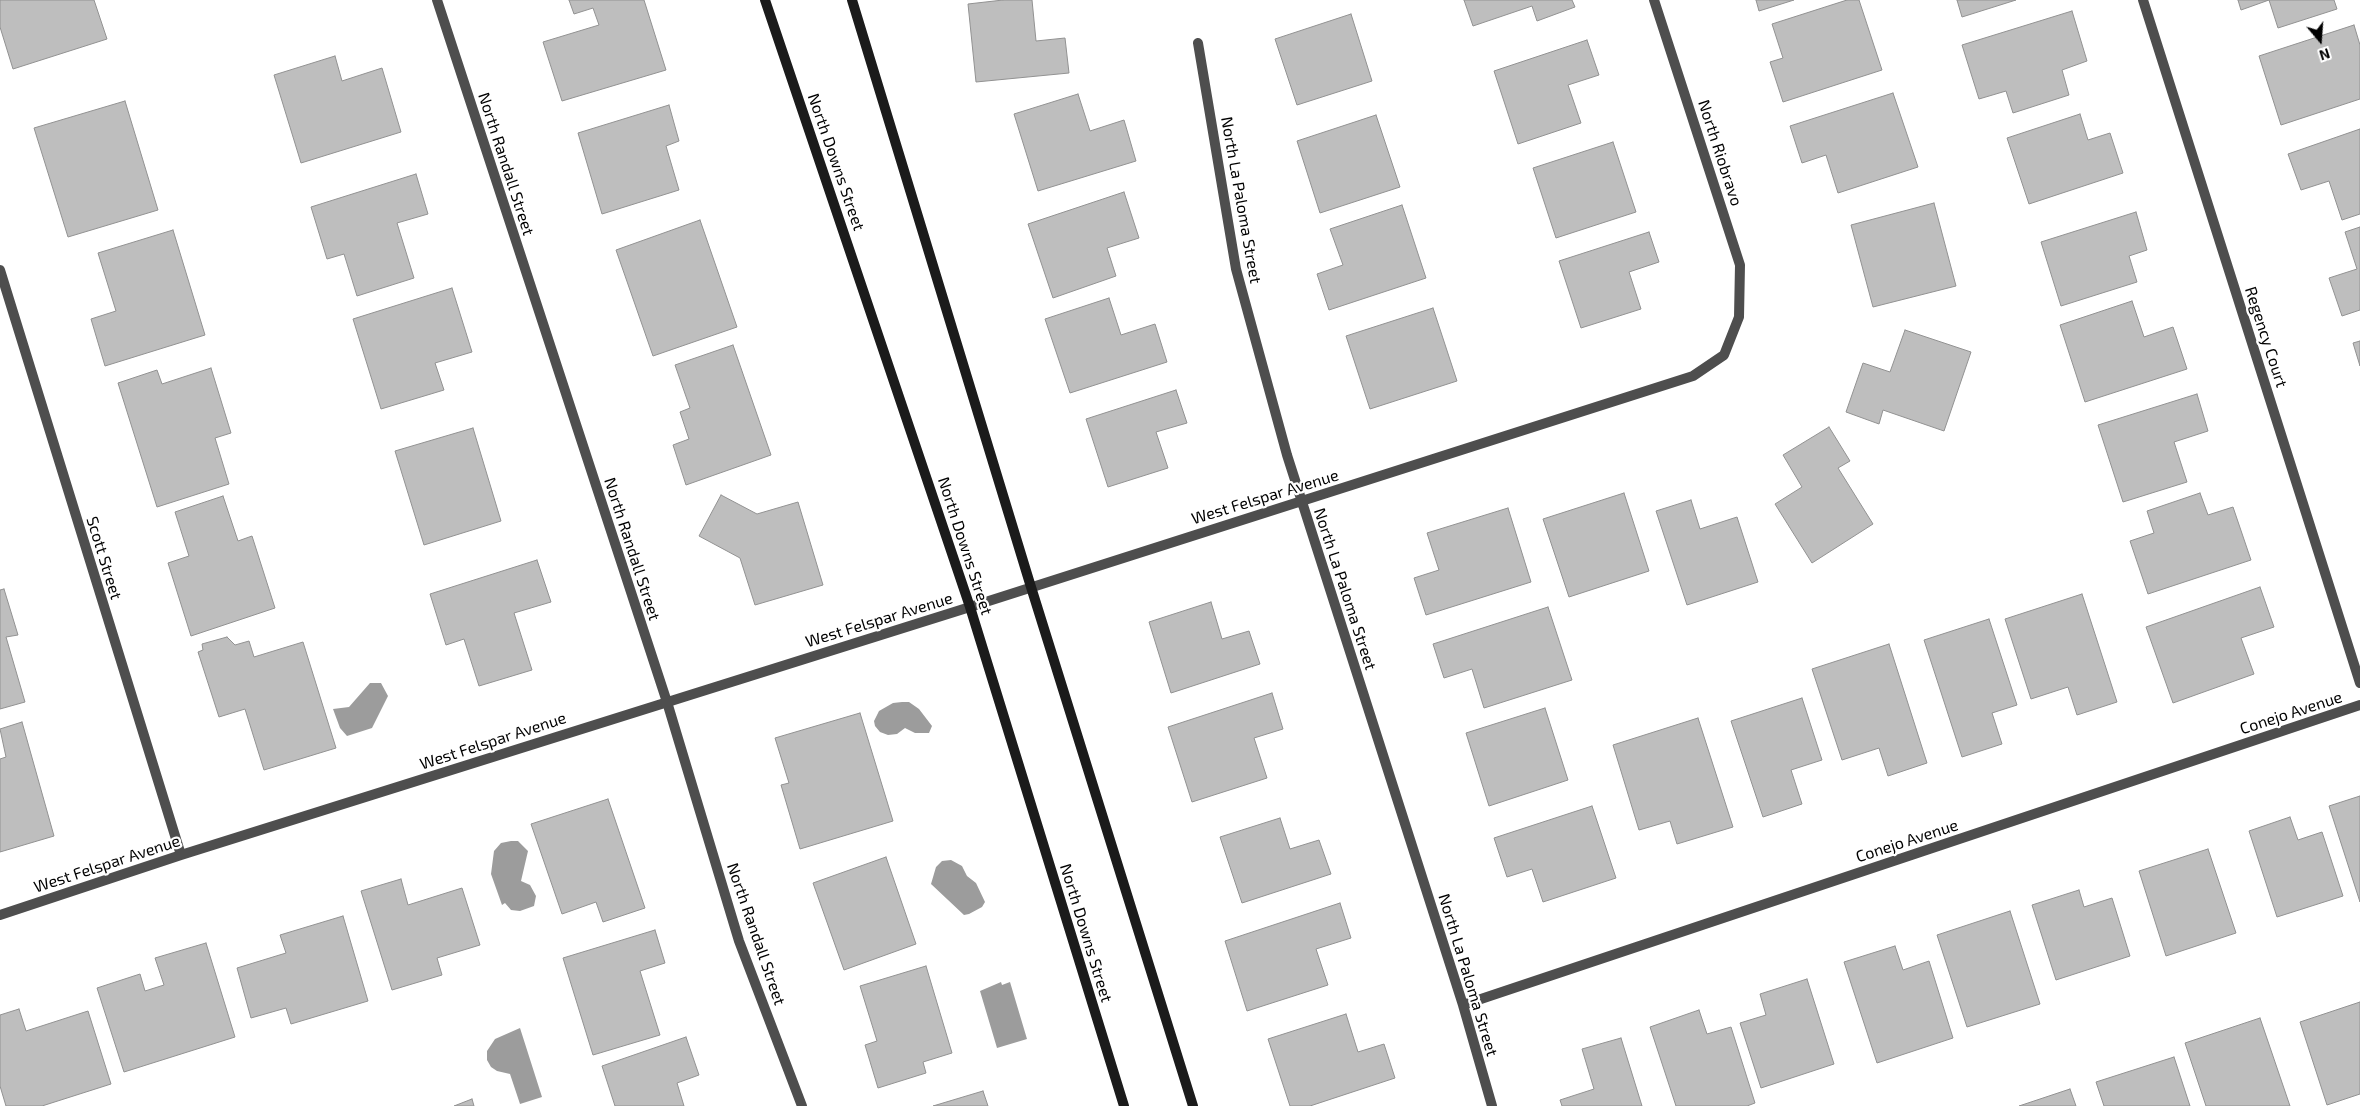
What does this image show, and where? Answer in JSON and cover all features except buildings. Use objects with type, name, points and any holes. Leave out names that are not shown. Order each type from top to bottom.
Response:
[{"type":"main road","name":"North Downs Street","points":[[766,0],[970,607],[1124,1106]]},
{"type":"main road","points":[[852,0],[1031,587],[1193,1106]]},
{"type":"street","name":"North Randall Street","points":[[437,0],[666,702],[740,941],[802,1106]]},
{"type":"street","name":"North Riobravo","points":[[1654,0],[1740,265],[1739,317]]},
{"type":"street","name":"Regency Court","points":[[2144,0],[2360,683]]},
{"type":"street","name":"North La Paloma Street","points":[[1198,43],[1236,269],[1301,502],[1463,1005],[1492,1106]]},
{"type":"street","name":"Scott Street","points":[[0,270],[181,855]]},
{"type":"street","name":"West Felspar Avenue","points":[[0,915],[181,855],[970,607],[1693,376],[1724,354],[1739,317]]},
{"type":"street","name":"Conejo Avenue","points":[[1463,1005],[2360,706]]},
{"type":"shaded area","points":[[370,683],[381,683],[388,696],[372,728],[347,736],[340,728],[333,709],[349,707]]},
{"type":"shaded area","points":[[909,702],[919,709],[932,726],[929,733],[915,733],[905,728],[897,734],[888,735],[880,732],[875,726],[874,721],[879,711],[893,703]]},
{"type":"shaded area","points":[[518,841],[528,851],[521,881],[530,885],[536,896],[534,906],[520,911],[511,910],[505,903],[502,905],[491,874],[494,851],[501,843]]},
{"type":"shaded area","points":[[951,860],[962,866],[967,876],[976,883],[985,902],[982,907],[969,914],[964,915],[931,884],[936,867],[942,861]]},
{"type":"shaded area","points":[[1001,982],[1002,985],[1010,982],[1027,1039],[997,1048],[980,991]]},
{"type":"shaded area","points":[[520,1028],[542,1097],[520,1104],[510,1074],[497,1071],[491,1067],[487,1060],[487,1051],[495,1039]]}]
